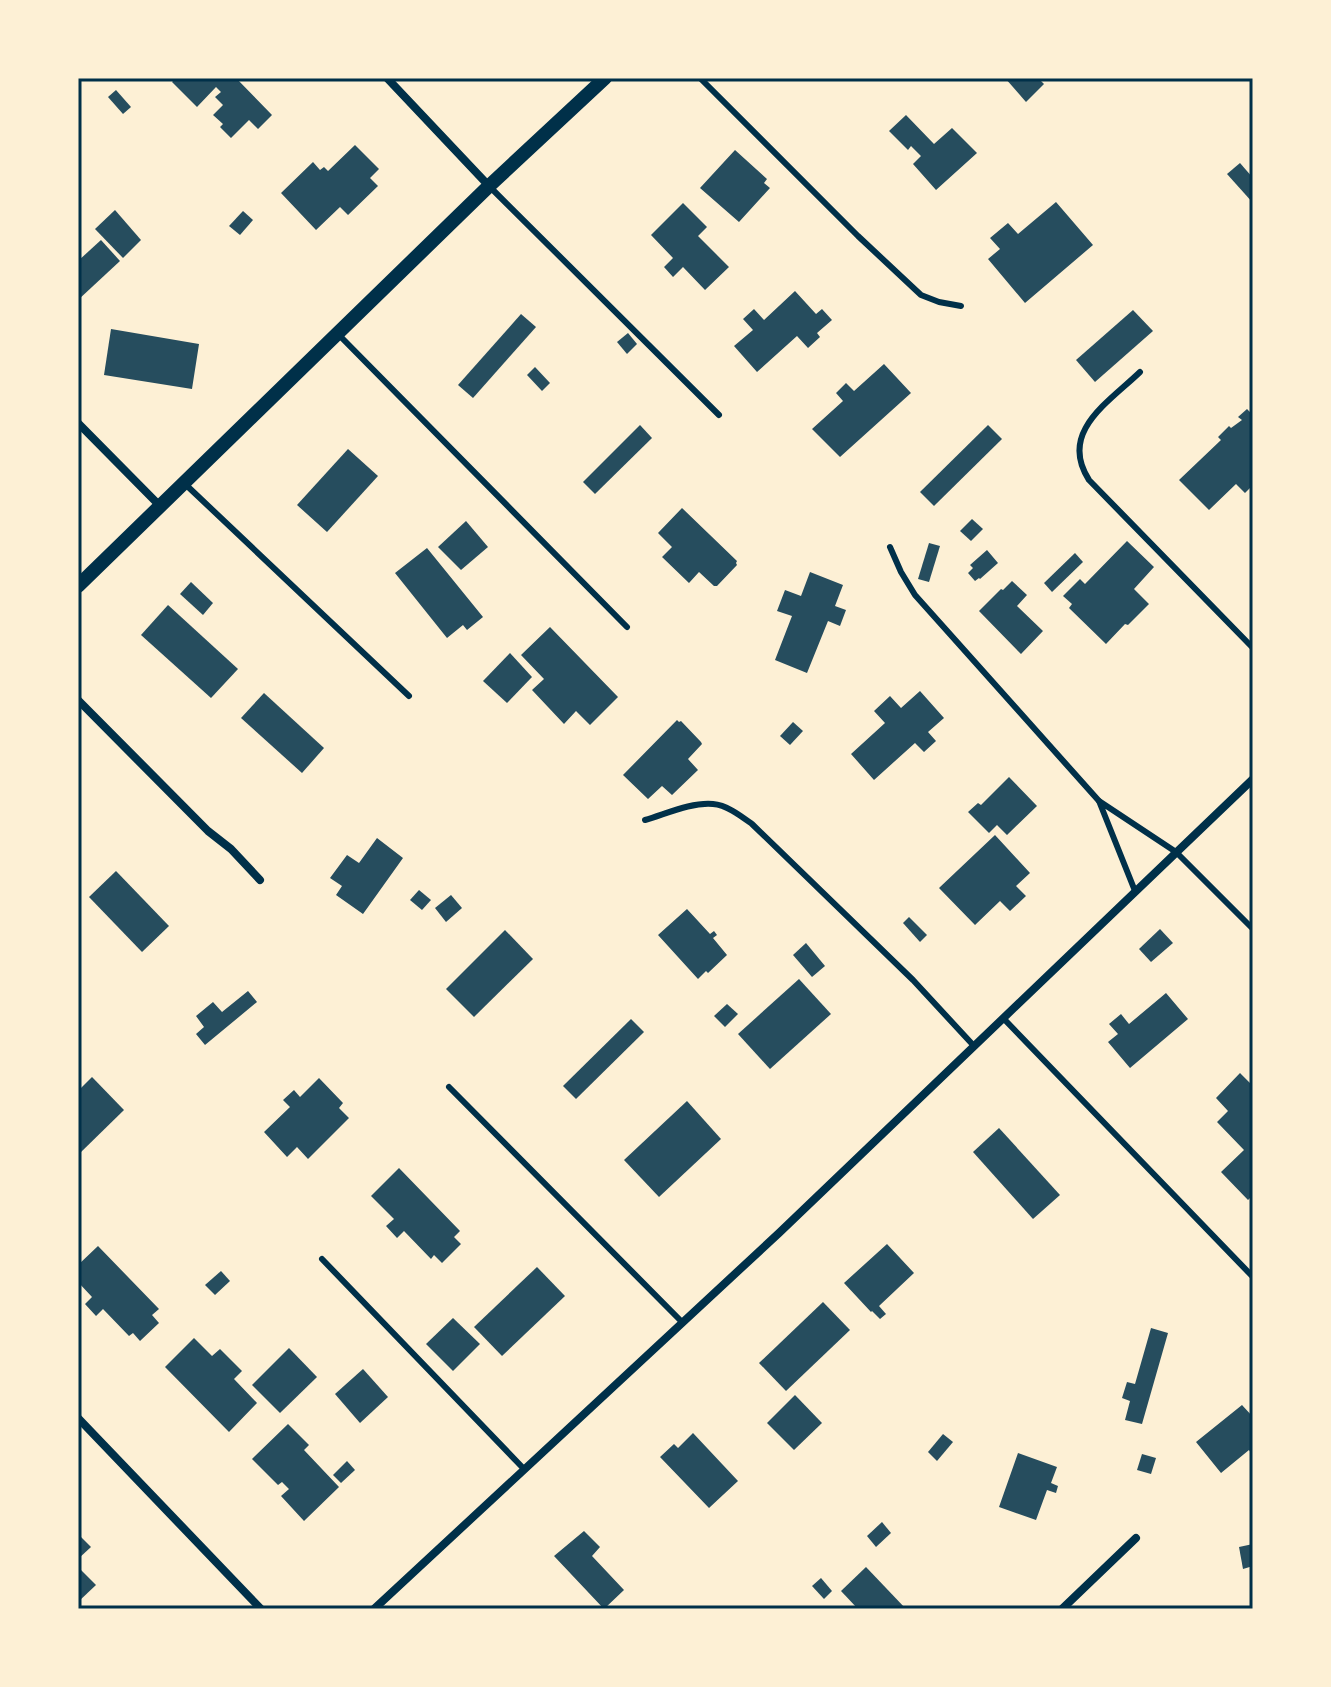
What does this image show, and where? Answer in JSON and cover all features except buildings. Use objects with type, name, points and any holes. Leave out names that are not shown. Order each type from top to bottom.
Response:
[{"type":"street","points":[[387,78],[489,186]]},
{"type":"street","points":[[78,586],[489,186],[605,78]]},
{"type":"street","points":[[78,423],[161,507]]},
{"type":"street","points":[[78,700],[260,880]]},
{"type":"street","points":[[374,1609],[791,1222],[1253,779]]},
{"type":"street","points":[[78,1418],[261,1609]]},
{"type":"street","points":[[1062,1609],[1136,1538]]},
{"type":"lane","points":[[700,78],[921,295],[961,306]]},
{"type":"lane","points":[[489,186],[719,415]]},
{"type":"lane","points":[[337,333],[627,627]]},
{"type":"lane","points":[[1140,372],[1088,422],[1080,444],[1082,469],[1089,480],[1253,648]]},
{"type":"lane","points":[[184,483],[409,696]]},
{"type":"lane","points":[[890,547],[915,595],[1099,801],[1176,852],[1253,929]]},
{"type":"lane","points":[[1099,801],[1135,891]]},
{"type":"lane","points":[[645,820],[694,806],[713,804],[738,814],[913,980],[974,1046]]},
{"type":"lane","points":[[1003,1018],[1253,1277]]},
{"type":"lane","points":[[449,1087],[682,1322]]},
{"type":"lane","points":[[322,1259],[524,1469]]}]
